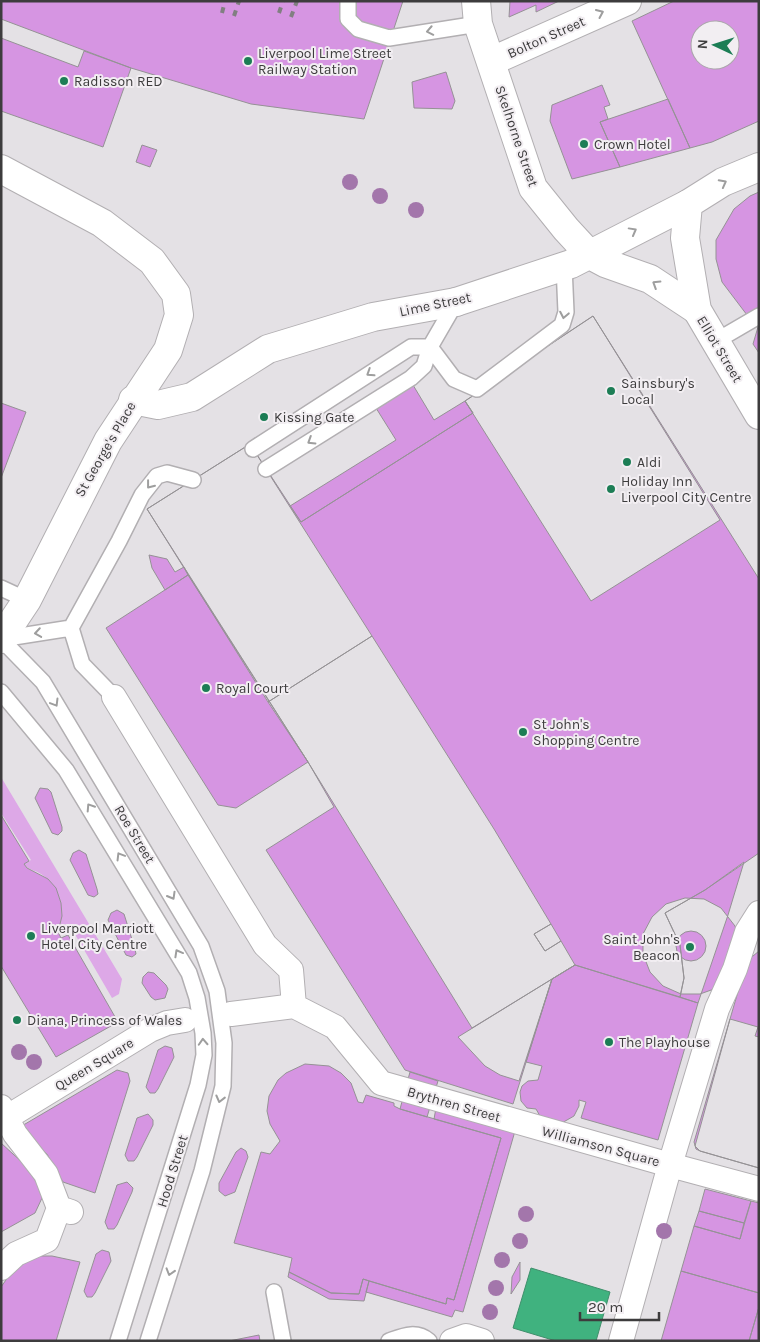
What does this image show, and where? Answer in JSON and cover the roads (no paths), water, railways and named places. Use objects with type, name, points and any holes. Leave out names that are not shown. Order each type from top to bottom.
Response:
[{"type":"street","name":"Bolton Street","points":[[492,61],[627,1]]},
{"type":"street","name":"Skelhorne Street","points":[[477,12],[533,188],[590,255]]},
{"type":"street","name":"Lime Street","points":[[133,400],[158,405],[192,397],[268,349],[373,317],[456,302],[564,266],[590,255],[688,204],[723,182],[759,166]]},
{"type":"street","name":"St George's Place","points":[[1,169],[102,223],[152,261],[176,294],[179,315],[168,350],[133,400],[91,471],[27,600],[1,639]]},
{"type":"street","name":"Elliot Street","points":[[688,204],[685,238],[697,310],[759,414]]},
{"type":"street","name":"Elliot Street","points":[[590,255],[605,264],[650,279],[697,310]]},
{"type":"street","points":[[114,697],[265,944],[291,970],[294,1006],[231,1014]]},
{"type":"street","points":[[759,913],[748,932],[718,1009],[670,1165],[759,1189]]},
{"type":"street","name":"Brythren Street","points":[[294,1006],[335,1027],[381,1083],[528,1126]]},
{"type":"street","name":"Queen Square","points":[[1,1268],[16,1254],[47,1240],[65,1210],[46,1174],[3,1115],[150,1030],[167,1023],[185,1020]]},
{"type":"street","name":"Williamson Square","points":[[528,1126],[670,1165],[621,1341]]},
{"type":"street","points":[[452,1341],[466,1336],[482,1341]]},
{"type":"lane","points":[[348,1],[348,19],[358,29],[389,38],[477,12]]},
{"type":"lane","points":[[430,347],[454,379],[477,389],[562,325],[566,312],[564,266]]},
{"type":"lane","points":[[266,469],[412,378],[424,366],[430,347],[456,302]]},
{"type":"lane","points":[[716,341],[759,316]]},
{"type":"lane","points":[[254,449],[411,347],[430,347]]},
{"type":"lane","points":[[114,697],[82,664],[71,628],[120,542],[142,495],[158,476],[167,473],[193,480]]},
{"type":"lane","points":[[1,588],[27,600]]},
{"type":"lane","points":[[1,639],[71,628]]},
{"type":"lane","name":"Roe Street","points":[[1,639],[43,682],[201,946],[217,991],[225,1051]]},
{"type":"lane","name":"Roe Street","points":[[1,692],[66,770],[173,944],[189,973],[197,998]]},
{"type":"lane","name":"Hood Street","points":[[118,1341],[198,1085],[204,1055],[197,998]]},
{"type":"lane","name":"Hood Street","points":[[148,1341],[202,1171],[223,1086],[225,1051]]},
{"type":"lane","points":[[274,1292],[283,1341]]},
{"type":"lane","points":[[388,1341],[412,1334],[423,1336],[429,1341]]},
{"type":"railway","points":[[222,13],[225,1]]},
{"type":"railway","points":[[234,16],[239,1]]},
{"type":"railway","points":[[279,13],[283,1]]},
{"type":"railway","points":[[291,17],[297,1]]},
{"type":"place","name":"Liverpool Lime Street Railway Station","points":[[248,61]]},
{"type":"place","name":"Radisson RED","points":[[64,81]]},
{"type":"place","name":"Crown Hotel","points":[[584,144]]},
{"type":"place","name":"Sainsbury's Local","points":[[611,391]]},
{"type":"place","name":"Kissing Gate","points":[[264,417]]},
{"type":"place","name":"Aldi","points":[[627,462]]},
{"type":"place","name":"Holiday Inn Liverpool City Centre","points":[[611,489]]},
{"type":"place","name":"Royal Court","points":[[206,688]]},
{"type":"place","name":"St John's Shopping Centre","points":[[523,732]]},
{"type":"place","name":"Liverpool Marriott Hotel City Centre","points":[[31,936]]},
{"type":"place","name":"Saint John's Beacon","points":[[690,947]]},
{"type":"place","name":"Diana, Princess of Wales","points":[[17,1020]]},
{"type":"place","name":"The Playhouse","points":[[609,1042]]}]
